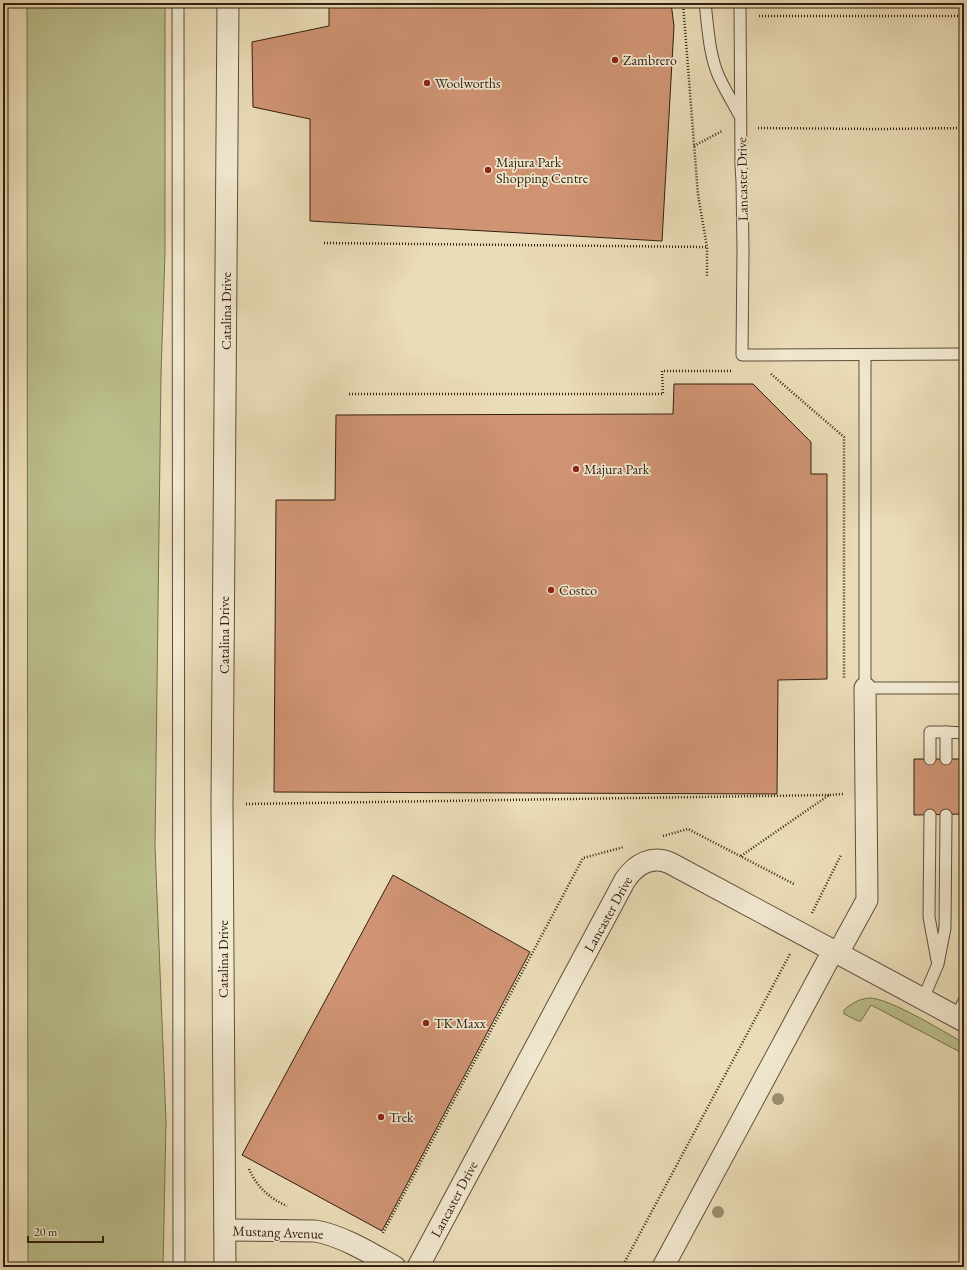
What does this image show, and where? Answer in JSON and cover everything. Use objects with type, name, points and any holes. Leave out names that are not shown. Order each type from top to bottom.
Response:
[{"type":"street","name":"Catalina Drive","points":[[225,1267],[222,805],[228,3]]},
{"type":"street","points":[[663,1267],[836,952],[867,900],[865,688]]},
{"type":"street","name":"Lancaster Drive","points":[[418,1267],[625,880],[635,868],[640,865],[653,860],[664,860],[923,999],[961,1013]]},
{"type":"street","name":"Mustang Avenue","points":[[225,1230],[315,1231],[327,1233],[345,1240],[395,1267]]},
{"type":"lane","points":[[178,3],[179,1267]]},
{"type":"lane","points":[[705,3],[709,37],[715,66],[720,81],[740,116]]},
{"type":"lane","name":"Lancaster Drive","points":[[740,3],[740,116],[743,243],[742,355],[865,355]]},
{"type":"lane","points":[[964,354],[865,355],[865,688],[964,688]]},
{"type":"lane","points":[[930,760],[930,732],[964,733]]},
{"type":"lane","points":[[946,732],[946,760]]},
{"type":"lane","points":[[930,815],[929,917],[938,964]]},
{"type":"lane","points":[[923,999],[938,964],[945,928],[946,815]]},
{"type":"path","points":[[683,3],[698,195],[707,247],[708,277]]},
{"type":"path","points":[[740,16],[964,16]]},
{"type":"path","points":[[694,146],[726,129],[964,128]]},
{"type":"path","points":[[324,242],[707,247]]},
{"type":"path","points":[[349,394],[663,394],[662,371],[738,372]]},
{"type":"path","points":[[769,372],[844,437],[844,683]]},
{"type":"path","points":[[222,805],[844,794],[844,802]]},
{"type":"path","points":[[741,856],[829,795]]},
{"type":"path","points":[[622,1267],[802,934],[841,856],[842,848]]},
{"type":"path","points":[[381,1236],[582,858]]},
{"type":"green space","points":[[27,3],[165,3],[165,253],[161,374],[155,846],[166,1121],[163,1267],[28,1267]]},
{"type":"green space","points":[[869,998],[878,999],[903,1009],[964,1043],[964,1054],[871,1005],[861,1021],[844,1014],[844,1010],[853,1003]]},
{"type":"building","name":"Majura Park Shopping Centre","points":[[329,3],[671,3],[674,26],[662,241],[310,221],[310,119],[253,107],[252,42],[329,26]]},
{"type":"building","name":"Costco","points":[[674,384],[753,384],[811,442],[811,474],[827,474],[827,679],[778,680],[777,794],[274,792],[276,500],[335,500],[336,415],[673,414]]},
{"type":"building","points":[[914,759],[964,759],[964,814],[914,815]]},
{"type":"building","points":[[393,875],[530,952],[382,1231],[242,1155]]},
{"type":"place","name":"Zambrero","points":[[615,60]]},
{"type":"place","name":"Woolworths","points":[[427,83]]},
{"type":"place","name":"Majura Park Shopping Centre","points":[[488,170]]},
{"type":"place","name":"Majura Park","points":[[576,469]]},
{"type":"place","name":"Costco","points":[[551,590]]},
{"type":"place","name":"TK Maxx","points":[[426,1023]]},
{"type":"place","name":"Trek","points":[[381,1117]]}]
